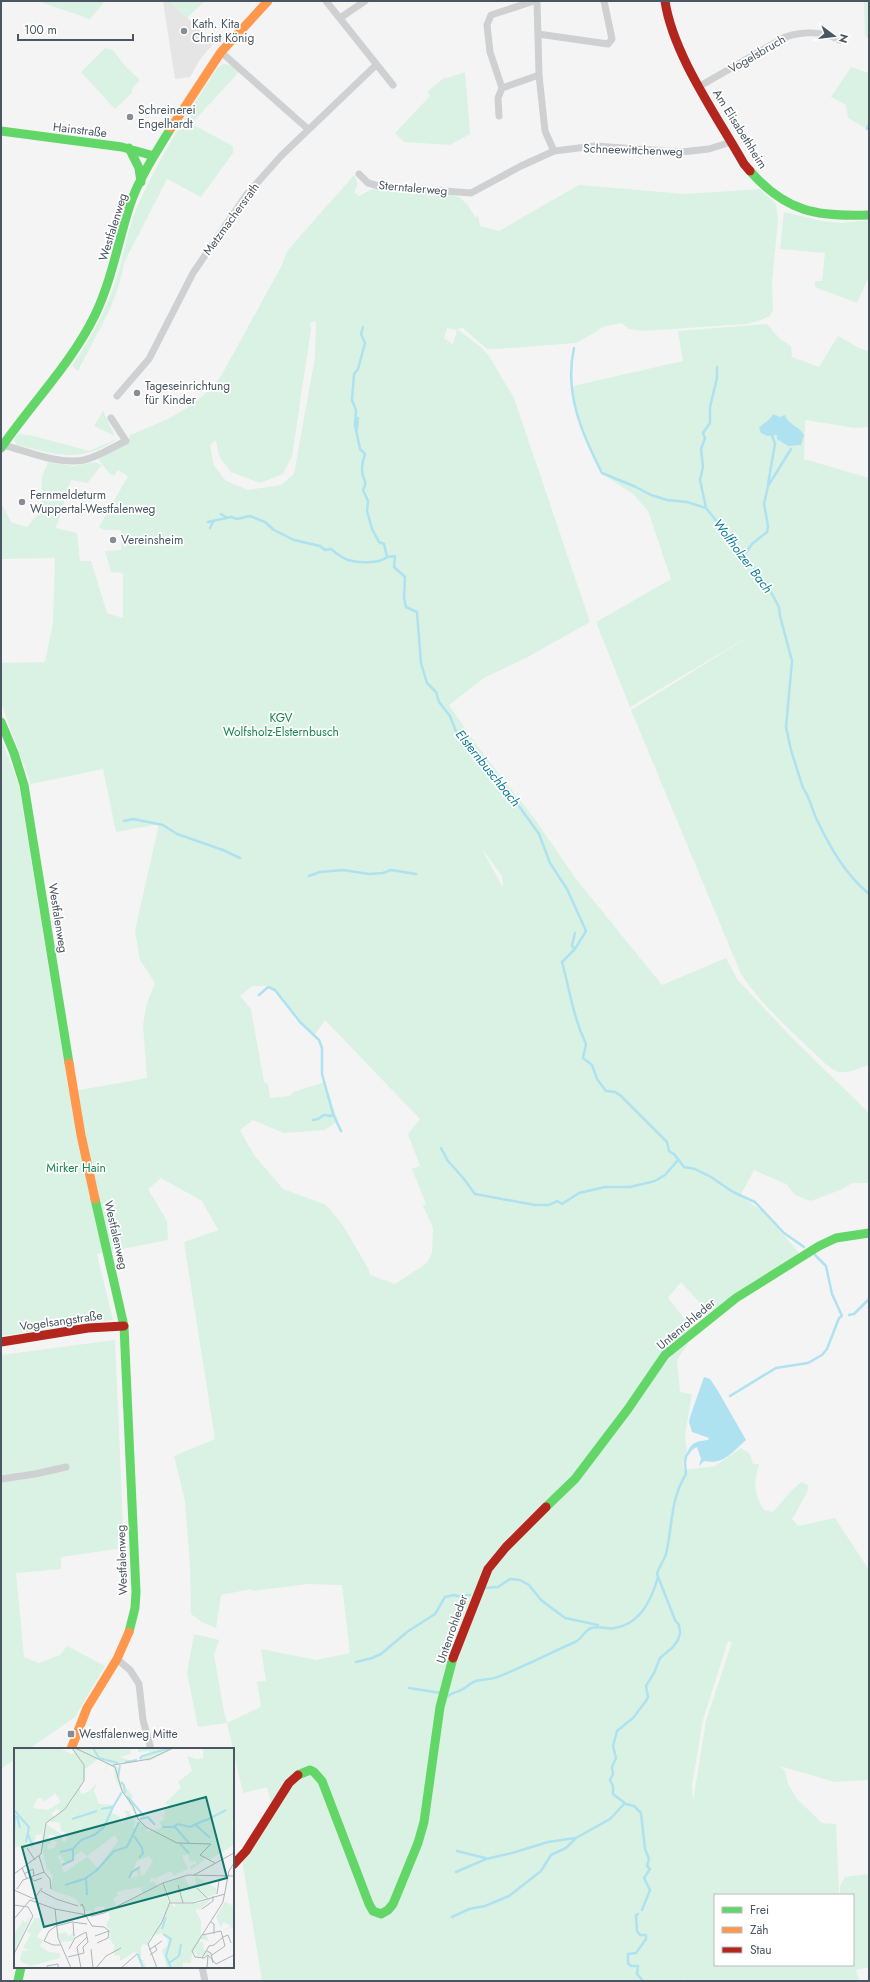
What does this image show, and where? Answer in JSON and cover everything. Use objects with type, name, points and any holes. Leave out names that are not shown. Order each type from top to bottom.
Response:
[{"type":"street","name":"Westfalenweg","points":[[111,418],[126,441],[84,460],[59,460],[2,446],[70,357],[95,314],[115,260],[130,204],[154,156],[198,84],[222,52],[268,1]]},
{"type":"street","points":[[326,1],[393,85]]},
{"type":"street","points":[[340,18],[365,1]]},
{"type":"street","points":[[499,116],[498,98],[502,88],[490,52],[487,25],[491,15],[534,1]]},
{"type":"street","points":[[537,1],[540,75],[545,131],[554,151]]},
{"type":"street","points":[[538,34],[608,44],[612,39],[604,1]]},
{"type":"street","name":"Am Elisabethheim","points":[[665,1],[668,21],[675,40],[744,164],[756,178],[782,201],[802,212],[818,216],[839,217],[869,215]]},
{"type":"street","name":"Vogelsbruch","points":[[700,86],[785,38],[801,33],[815,32],[830,35],[840,40]]},
{"type":"street","points":[[222,52],[308,129]]},
{"type":"street","name":"Metzmachersrath","points":[[117,396],[136,376],[149,359],[176,303],[218,235],[247,194],[308,129],[376,65]]},
{"type":"street","points":[[502,88],[540,75]]},
{"type":"street","name":"Hainstraße","points":[[1,132],[129,148],[154,156]]},
{"type":"street","name":"Schneewittchenweg","points":[[471,193],[521,166],[554,151],[595,146],[681,152],[709,149],[732,142]]},
{"type":"street","points":[[129,148],[139,168],[141,182]]},
{"type":"street","name":"Sterntalerweg","points":[[359,174],[368,183],[379,186],[471,193]]},
{"type":"street","name":"Westfalenweg","points":[[1,722],[14,753],[24,785],[81,1135],[124,1326],[136,1601],[130,1634],[79,1726],[71,1748]]},
{"type":"street","name":"Untenrohleder","points":[[234,1864],[246,1851],[289,1782],[298,1773],[305,1770],[314,1771],[321,1778],[326,1789],[373,1912],[381,1914],[388,1910],[393,1904],[418,1844],[424,1822],[430,1765],[440,1707],[456,1647],[488,1569],[506,1547],[575,1479],[628,1409],[665,1356],[736,1298],[819,1246],[836,1238],[869,1233]]},
{"type":"street","name":"Vogelsangstraße","points":[[1,1342],[88,1328],[124,1326]]},
{"type":"street","points":[[1,1479],[35,1474],[66,1467]]},
{"type":"street","points":[[117,1659],[130,1670],[139,1684],[143,1720],[151,1748]]},
{"type":"street","points":[[18,1981],[21,1968]]},
{"type":"street","points":[[202,1968],[205,1981]]},
{"type":"shaded area","name":"Kath. Kita Christ König","points":[[163,1],[169,1],[214,43],[201,58],[190,77],[175,79]]},
{"type":"green space","points":[[37,1],[105,1],[90,19]]},
{"type":"green space","points":[[169,1],[205,1],[187,18]]},
{"type":"green space","points":[[864,1],[869,1],[869,38],[865,36]]},
{"type":"green space","points":[[105,48],[113,50],[125,66],[140,80],[132,89],[132,93],[115,109],[81,72]]},
{"type":"green space","points":[[223,64],[231,65],[239,72],[191,124],[233,146],[233,153],[201,197],[167,179],[125,261],[119,285],[110,309],[78,371],[72,366],[91,335],[112,291],[137,207],[164,153],[185,118],[218,67]]},
{"type":"green space","points":[[851,67],[869,73],[869,130],[848,118],[846,105],[831,97]]},
{"type":"green space","points":[[465,72],[470,134],[450,145],[404,142],[395,133],[430,96],[427,92],[445,77],[447,78]]},
{"type":"green space","points":[[354,175],[357,184],[354,192],[359,196],[372,189],[443,192],[459,197],[468,205],[475,217],[478,216],[480,226],[499,231],[579,185],[685,194],[760,189],[776,204],[778,220],[772,281],[773,310],[770,316],[745,324],[644,331],[629,329],[621,323],[602,327],[576,343],[497,349],[487,349],[463,328],[457,329],[481,347],[489,356],[514,398],[590,622],[526,658],[484,678],[449,705],[484,755],[534,818],[576,879],[662,985],[726,958],[737,979],[791,1037],[869,1113],[869,1183],[852,1183],[840,1190],[811,1201],[795,1195],[786,1184],[754,1170],[740,1196],[764,1212],[799,1253],[709,1313],[681,1282],[668,1298],[692,1328],[663,1352],[595,1446],[575,1485],[643,1395],[668,1358],[689,1342],[677,1360],[680,1392],[692,1394],[685,1435],[687,1453],[683,1462],[684,1470],[715,1466],[741,1448],[750,1454],[753,1464],[759,1464],[755,1483],[756,1493],[764,1510],[773,1512],[790,1492],[801,1482],[808,1485],[807,1493],[792,1519],[798,1526],[835,1518],[869,1570],[869,1780],[835,1782],[780,1766],[785,1771],[788,1784],[797,1799],[822,1823],[836,1824],[839,1894],[714,1894],[714,1966],[854,1966],[854,1959],[856,1965],[854,1957],[854,1894],[840,1894],[840,1886],[845,1877],[869,1874],[869,1967],[856,1970],[859,1981],[685,1981],[685,1975],[684,1981],[262,1981],[242,1860],[253,1849],[274,1813],[267,1787],[243,1793],[234,1748],[233,1748],[227,1723],[261,1707],[257,1682],[266,1681],[261,1649],[316,1660],[350,1653],[342,1585],[308,1584],[253,1591],[251,1589],[221,1595],[216,1628],[202,1622],[191,1614],[190,1563],[185,1501],[174,1456],[215,1439],[184,1242],[218,1230],[202,1201],[161,1178],[148,1189],[167,1221],[168,1240],[97,1254],[113,1320],[1,1336],[1,738],[19,786],[69,1092],[147,1078],[143,1025],[147,1003],[155,983],[140,960],[135,931],[159,824],[116,832],[103,769],[31,784],[1,703],[1,663],[45,662],[53,623],[55,558],[1,559],[1,503],[11,522],[27,527],[41,511],[42,477],[48,462],[73,466],[95,462],[102,465],[87,483],[71,480],[56,528],[77,533],[80,561],[91,561],[107,613],[123,618],[123,573],[111,572],[105,551],[121,550],[121,530],[105,530],[99,527],[128,476],[118,470],[114,476],[109,473],[98,459],[128,443],[130,435],[156,424],[191,405],[221,376],[282,265],[287,251]],"holes":[[[316,321],[315,357],[294,474],[281,485],[248,490],[226,481],[214,466],[210,445],[216,440],[219,456],[231,472],[260,483],[283,474],[292,456],[311,329],[310,322]],[[447,328],[457,330],[453,344],[444,338]],[[483,851],[502,876],[503,888]],[[252,986],[269,986],[314,1036],[325,1020],[420,1119],[408,1134],[420,1166],[412,1169],[426,1204],[423,1206],[433,1228],[432,1253],[427,1263],[395,1284],[370,1275],[368,1268],[342,1224],[326,1205],[283,1189],[254,1155],[240,1130],[253,1120],[284,1133],[325,1130],[338,1121],[325,1082],[293,1092],[290,1096],[270,1098],[268,1084],[264,1082],[251,1009],[240,996]],[[728,1641],[732,1642],[706,1721],[693,1801],[692,1786],[703,1720]]]},
{"type":"green space","points":[[784,212],[822,221],[841,223],[869,220],[869,276],[857,303],[815,287],[815,281],[822,281],[825,253],[780,249]]},
{"type":"green space","points":[[767,324],[780,339],[791,346],[792,357],[819,367],[838,336],[861,349],[869,351],[869,427],[855,428],[805,420],[804,459],[869,478],[869,1065],[844,1072],[836,1071],[823,1062],[765,1005],[741,974],[631,710],[753,634],[630,707],[596,622],[671,579],[648,511],[633,494],[607,477],[596,462],[576,411],[573,387],[683,361],[678,331]]},
{"type":"green space","points":[[103,411],[115,436],[94,426]]},
{"type":"green space","points":[[18,434],[30,435],[89,451],[119,438],[92,451],[69,455],[45,452],[17,445],[14,440]]},
{"type":"green space","points":[[115,1340],[124,1548],[61,1557],[61,1569],[16,1573],[24,1657],[39,1663],[60,1655],[67,1646],[105,1666],[75,1717],[30,1748],[14,1748],[14,1760],[1,1769],[1,1355]]},
{"type":"green space","points":[[194,1634],[219,1640],[214,1655],[227,1723],[198,1727],[187,1673]]},
{"type":"water","points":[[773,414],[780,417],[785,415],[789,421],[802,432],[804,435],[801,445],[788,446],[777,439],[777,435],[767,436],[761,433],[759,428]]},
{"type":"water","points":[[704,1377],[710,1379],[718,1391],[746,1440],[722,1460],[711,1462],[704,1461],[699,1466],[701,1459],[697,1447],[692,1450],[687,1457],[686,1455],[694,1443],[708,1440],[709,1438],[692,1432],[689,1422]]},
{"type":"waterway","points":[[867,129],[869,124]]},
{"type":"waterway","name":"Elsternbuschbach","points":[[363,327],[361,334],[365,343],[358,369],[354,374],[352,400],[356,410],[355,425],[360,449],[365,454],[362,468],[365,483],[363,490],[368,501],[367,511],[372,529],[379,542],[384,544],[387,557],[395,556],[394,567],[405,577],[404,598],[406,607],[417,612],[421,663],[427,683],[436,692],[439,702],[450,716],[457,734],[516,802],[539,834],[550,863],[567,889],[586,931],[575,949],[562,962],[575,1014],[586,1044],[583,1058],[592,1065],[597,1079],[606,1091],[615,1092],[621,1096],[667,1142],[669,1151],[674,1154],[684,1167],[695,1169],[711,1177],[733,1192],[755,1202],[784,1233],[804,1247]]},
{"type":"waterway","name":"Wolfholzer Bach","points":[[574,348],[571,381],[573,397],[582,428],[602,473],[651,495],[667,500],[687,502],[706,508],[766,583],[779,607],[792,661],[786,727],[791,750],[803,788],[828,842],[853,879],[869,894]]},
{"type":"waterway","points":[[706,508],[700,480],[703,467],[701,449],[705,438],[703,433],[710,423],[710,407],[717,378],[717,367]]},
{"type":"waterway","name":"Elsternbuschbach","points":[[357,429],[358,418]]},
{"type":"waterway","points":[[768,484],[775,444],[772,435]]},
{"type":"waterway","points":[[745,554],[752,544],[767,532],[768,526],[764,504],[768,486],[791,449]]},
{"type":"waterway","points":[[221,514],[227,518]]},
{"type":"waterway","points":[[208,522],[231,517],[237,519],[250,516],[265,522],[274,530],[294,540],[320,546],[325,550],[331,549],[341,557],[348,560],[368,562],[379,561],[387,557]]},
{"type":"waterway","points":[[210,528],[213,522]]},
{"type":"waterway","points":[[124,821],[133,819],[163,825],[177,834],[223,850],[240,858]]},
{"type":"waterway","points":[[309,876],[320,872],[343,870],[369,874],[383,873],[391,870],[416,874]]},
{"type":"waterway","points":[[575,933],[572,946],[575,949]]},
{"type":"waterway","points":[[259,995],[268,987],[275,990],[300,1022],[319,1040],[322,1048],[322,1074],[333,1114],[341,1131]]},
{"type":"waterway","points":[[313,1120],[324,1115],[331,1116],[333,1114]]},
{"type":"waterway","points":[[441,1148],[448,1161],[475,1194],[535,1205],[549,1205],[557,1201],[562,1204],[579,1193],[605,1187],[630,1187],[655,1181],[665,1175],[678,1160]]},
{"type":"waterway","points":[[730,1396],[776,1368],[808,1363],[822,1355],[827,1349],[839,1318],[842,1316],[832,1294],[826,1266],[815,1255]]},
{"type":"waterway","points":[[849,1315],[854,1314],[869,1299]]},
{"type":"waterway","points":[[642,1910],[650,1890],[644,1878],[650,1869],[647,1866],[649,1859],[645,1849],[641,1813],[634,1806],[626,1804],[613,1794],[613,1786],[610,1780],[613,1774],[612,1767],[616,1758],[613,1746],[617,1731],[633,1718],[646,1701],[648,1697],[646,1686],[654,1673],[660,1658],[673,1647],[678,1640],[680,1633],[679,1625],[675,1620],[657,1574],[666,1554],[674,1503],[686,1474],[686,1456]]},
{"type":"waterway","points":[[448,1696],[474,1682],[497,1677],[575,1642],[591,1628],[615,1628],[624,1626],[638,1616],[644,1609],[652,1594],[658,1577]]},
{"type":"waterway","points":[[485,1588],[498,1587],[510,1579],[520,1580],[529,1585],[541,1600],[565,1618],[598,1625]]},
{"type":"waterway","points":[[356,1662],[381,1654],[407,1632],[435,1614],[445,1597],[454,1595],[464,1598],[466,1595],[470,1595]]},
{"type":"waterway","points":[[409,1688],[441,1693]]},
{"type":"waterway","points":[[452,1917],[469,1909],[485,1906],[509,1896],[541,1871],[551,1855],[566,1848],[576,1838],[610,1819],[625,1803]]},
{"type":"waterway","points":[[456,1872],[486,1859],[548,1842],[575,1838]]},
{"type":"waterway","points":[[457,1851],[485,1858]]},
{"type":"waterway","points":[[638,1914],[636,1915],[637,1931],[640,1935],[646,1935],[646,1939],[636,1953],[628,1954],[628,1963],[631,1966],[638,1966],[637,1974],[643,1981]]},
{"type":"traffic: fast","points":[[1,448],[63,367],[75,350],[95,315],[106,288],[133,195],[148,166],[171,128]]},
{"type":"traffic: fast","points":[[1,131],[122,147],[154,156]]},
{"type":"traffic: fast","points":[[129,148],[139,168],[141,182]]},
{"type":"traffic: fast","points":[[750,171],[763,185],[776,195],[804,209],[834,215],[869,215]]},
{"type":"traffic: fast","points":[[1,722],[14,753],[24,785],[69,1063]]},
{"type":"traffic: fast","points":[[95,1199],[124,1326],[136,1592],[135,1608],[129,1632]]},
{"type":"traffic: fast","points":[[546,1507],[575,1479],[628,1409],[665,1355],[736,1298],[819,1246],[836,1238],[869,1233]]},
{"type":"traffic: fast","points":[[298,1775],[310,1770],[314,1772],[322,1781],[369,1904],[373,1911],[381,1914],[388,1910],[393,1904],[418,1843],[424,1822],[440,1707],[453,1658]]},
{"type":"traffic: fast","points":[[18,1981],[21,1968]]},
{"type":"traffic: slow","points":[[171,128],[221,52],[268,1]]},
{"type":"traffic: slow","points":[[69,1063],[81,1135],[95,1199]]},
{"type":"traffic: slow","points":[[71,1748],[87,1708],[117,1659],[129,1632]]},
{"type":"traffic: jam","points":[[665,1],[670,22],[686,64],[709,106],[744,164],[750,171]]},
{"type":"traffic: jam","points":[[1,1342],[88,1328],[124,1326]]},
{"type":"traffic: jam","points":[[453,1658],[488,1569],[506,1547],[546,1507]]},
{"type":"traffic: jam","points":[[234,1864],[246,1851],[289,1783],[298,1775]]},
{"type":"place","name":"Kath. Kita Christ König","points":[[184,31]]},
{"type":"place","name":"Schreinerei Engelhardt","points":[[130,117]]},
{"type":"place","name":"Tageseinrichtung für Kinder","points":[[137,393]]},
{"type":"place","name":"Fernmeldeturm Wuppertal-Westfalenweg","points":[[22,502]]},
{"type":"place","name":"Vereinsheim","points":[[113,540]]},
{"type":"place","name":"Westfalenweg Mitte","points":[[71,1734]]},
{"type":"park label","name":"KGV Wolfsholz-Elsternbusch","points":[[281,725]]},
{"type":"park label","name":"Mirker Hain","points":[[76,1168]]}]
